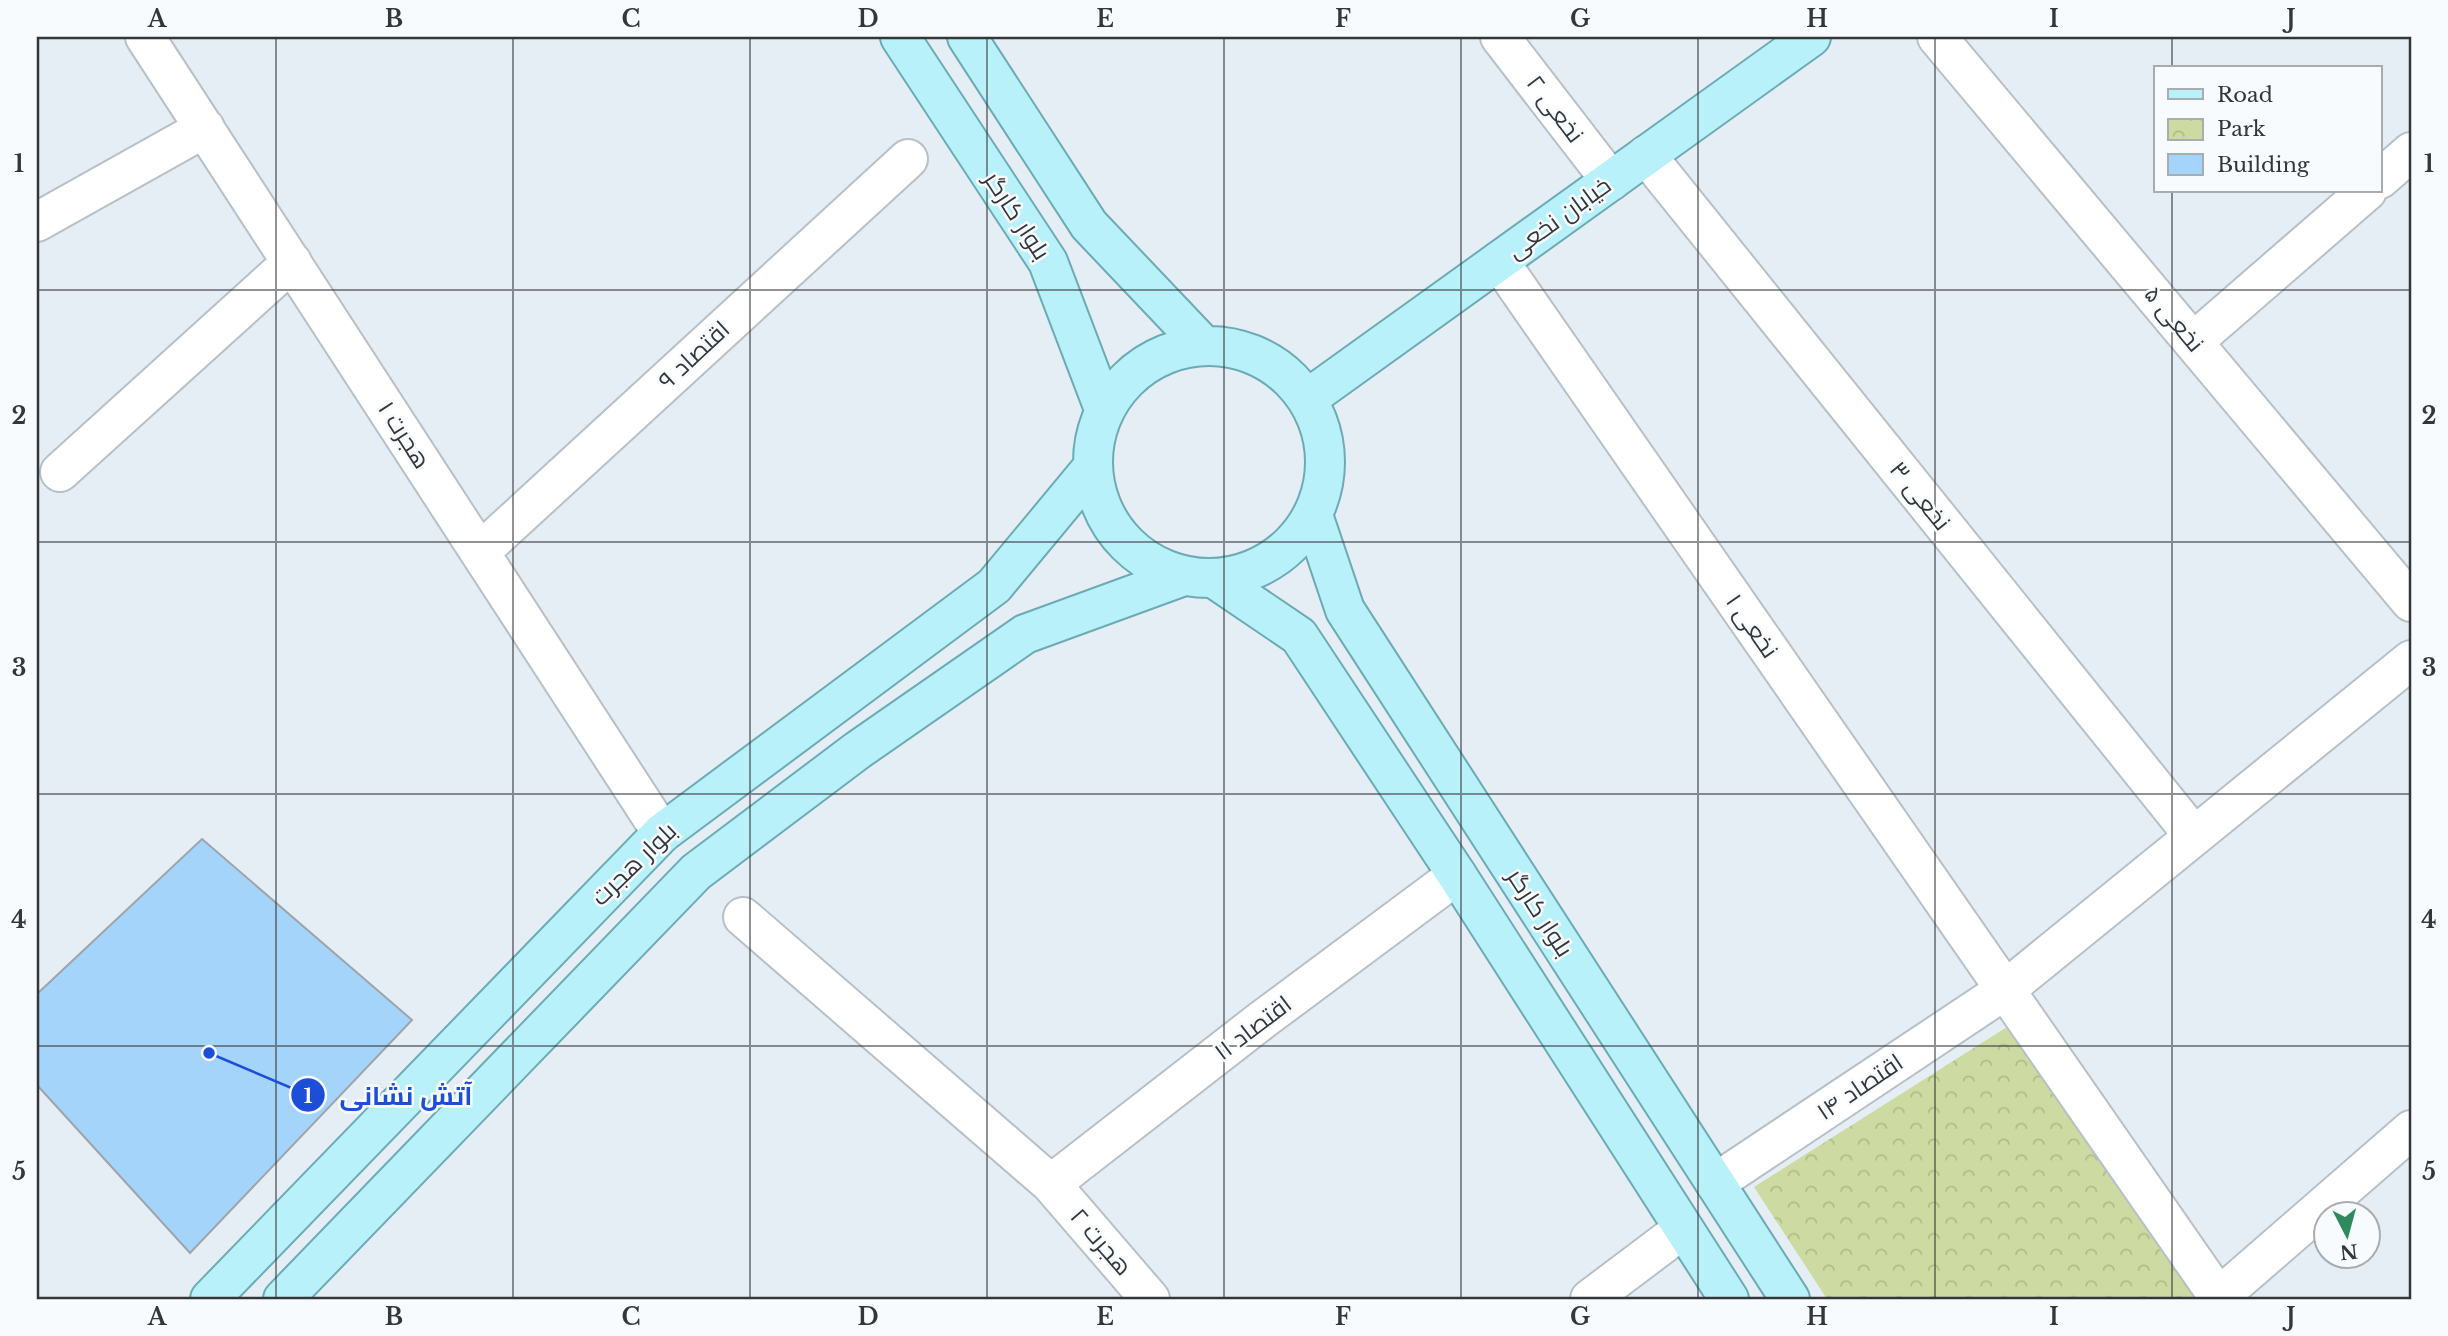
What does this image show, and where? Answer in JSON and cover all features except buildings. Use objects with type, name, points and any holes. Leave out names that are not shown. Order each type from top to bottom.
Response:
[{"type":"main road","name":"بلوار کارگر","points":[[900,37],[1048,262],[1104,409]]},
{"type":"main road","points":[[967,37],[1089,225],[1203,345]]},
{"type":"main road","name":"خیابان نخعی","points":[[1307,399],[1811,37]]},
{"type":"main road","points":[[1203,345],[1234,348],[1262,358],[1288,376],[1307,399],[1321,426],[1326,456],[1324,487],[1313,515],[1296,541],[1273,560],[1245,573],[1200,578],[1155,566],[1130,549],[1110,526],[1097,498],[1092,468],[1094,438],[1104,409],[1122,384],[1145,364],[1173,351],[1203,345]]},
{"type":"main road","name":"بلوار هجرت","points":[[210,1299],[662,833],[993,586],[1092,468]]},
{"type":"main road","name":"بلوار کارگر","points":[[1313,515],[1345,610],[1790,1299]]},
{"type":"main road","name":"بلوار کارگر","points":[[1200,578],[1299,636],[1457,875],[1729,1299]]},
{"type":"main road","name":"بلوار هجرت","points":[[284,1299],[696,872],[858,750],[1025,634],[1200,578]]},
{"type":"main road","points":[[298,1208],[335,1245]]},
{"type":"street","name":"هجرت ۱","points":[[145,37],[662,833]]},
{"type":"street","name":"۲ نخعی","points":[[1500,37],[1611,181]]},
{"type":"street","name":"نخعی ۵","points":[[1937,37],[2411,601]]},
{"type":"street","points":[[37,222],[205,128]]},
{"type":"street","points":[[2382,177],[2411,152]]},
{"type":"street","name":"نخعی ۳","points":[[1646,155],[2194,836]]},
{"type":"street","name":"اقتصاد ۹","points":[[480,552],[908,159]]},
{"type":"street","points":[[2193,342],[2366,192]]},
{"type":"street","name":"نخعی ۱","points":[[1499,261],[2219,1298]]},
{"type":"street","points":[[60,472],[292,262]]},
{"type":"street","name":"اقتصاد ۱۴","points":[[1715,1183],[2005,990],[2411,660]]},
{"type":"street","name":"اقتصاد ۱۱","points":[[1051,1184],[1262,1020],[1457,875]]},
{"type":"street","name":"هجرت ۲","points":[[743,917],[1051,1184],[1150,1299]]},
{"type":"street","points":[[2219,1298],[2411,1130]]},
{"type":"street","points":[[1590,1299],[1684,1229]]},
{"type":"green space","points":[[2018,1020],[2221,1299],[1827,1299],[1754,1187]]},
{"type":"place","name":"آتش نشانی","points":[[209,1053]]}]
